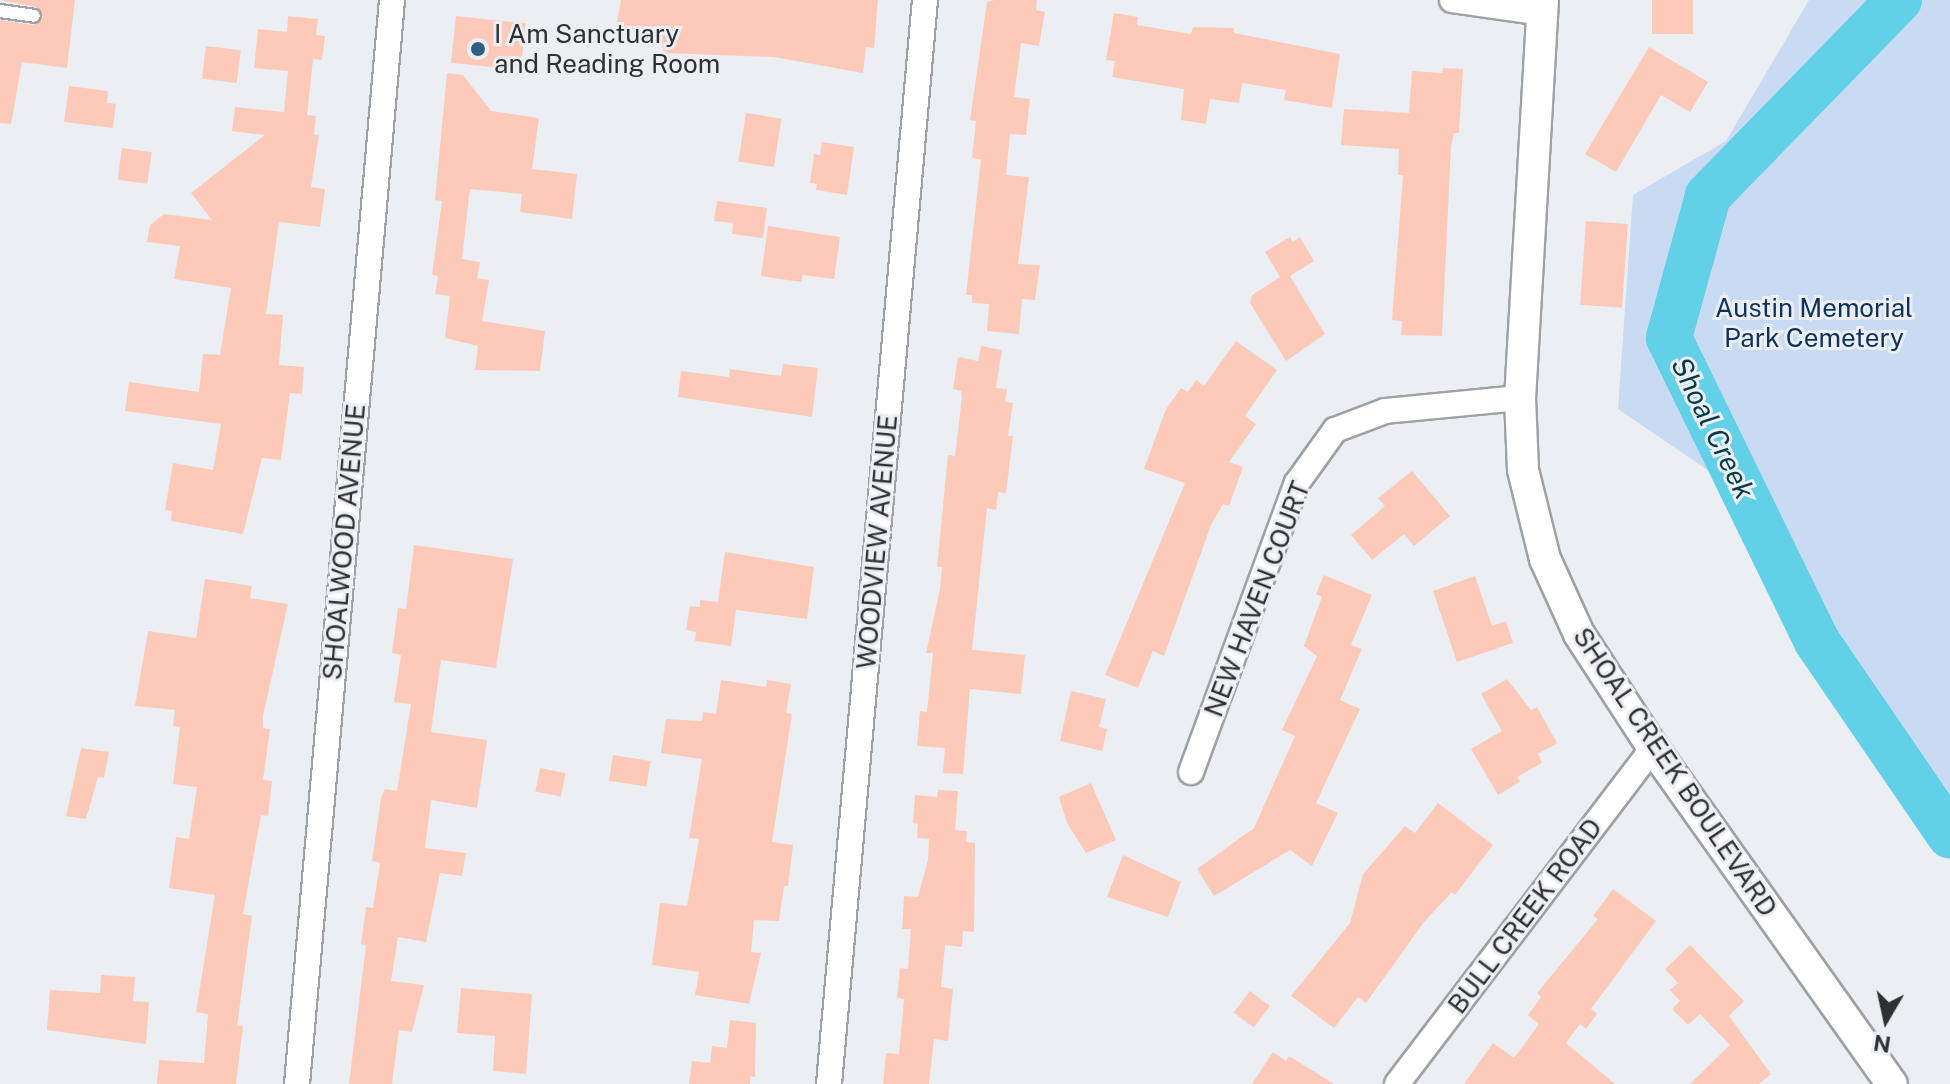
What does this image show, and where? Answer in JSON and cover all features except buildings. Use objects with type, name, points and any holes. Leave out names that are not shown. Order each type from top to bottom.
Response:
[{"type":"street","name":"SHOALWOOD AVENUE","points":[[297,1084],[392,0]]},
{"type":"street","name":"WOODVIEW AVENUE","points":[[829,1084],[925,0]]},
{"type":"street","points":[[1452,0],[1542,6]]},
{"type":"street","name":"SHOAL CREEK BOULEVARD","points":[[1542,6],[1520,398],[1523,470],[1545,559],[1579,634],[1653,748],[1892,1084]]},
{"type":"street","name":"NEW HAVEN COURT","points":[[1191,772],[1297,483],[1335,430],[1385,411],[1520,398]]},
{"type":"street","name":"BULL CREEK ROAD","points":[[1397,1084],[1653,748]]},
{"type":"lane","points":[[0,11],[34,16]]},
{"type":"green space","name":"Austin Memorial Park Cemetery","points":[[1809,0],[1950,0],[1950,858],[1816,640],[1747,497],[1618,409],[1633,195],[1726,141]]},
{"type":"waterway","name":"Shoal Creek","points":[[1899,0],[1708,196],[1669,338],[1816,640],[1950,836]]},
{"type":"place","name":"I Am Sanctuary and Reading Room","points":[[478,49]]}]
